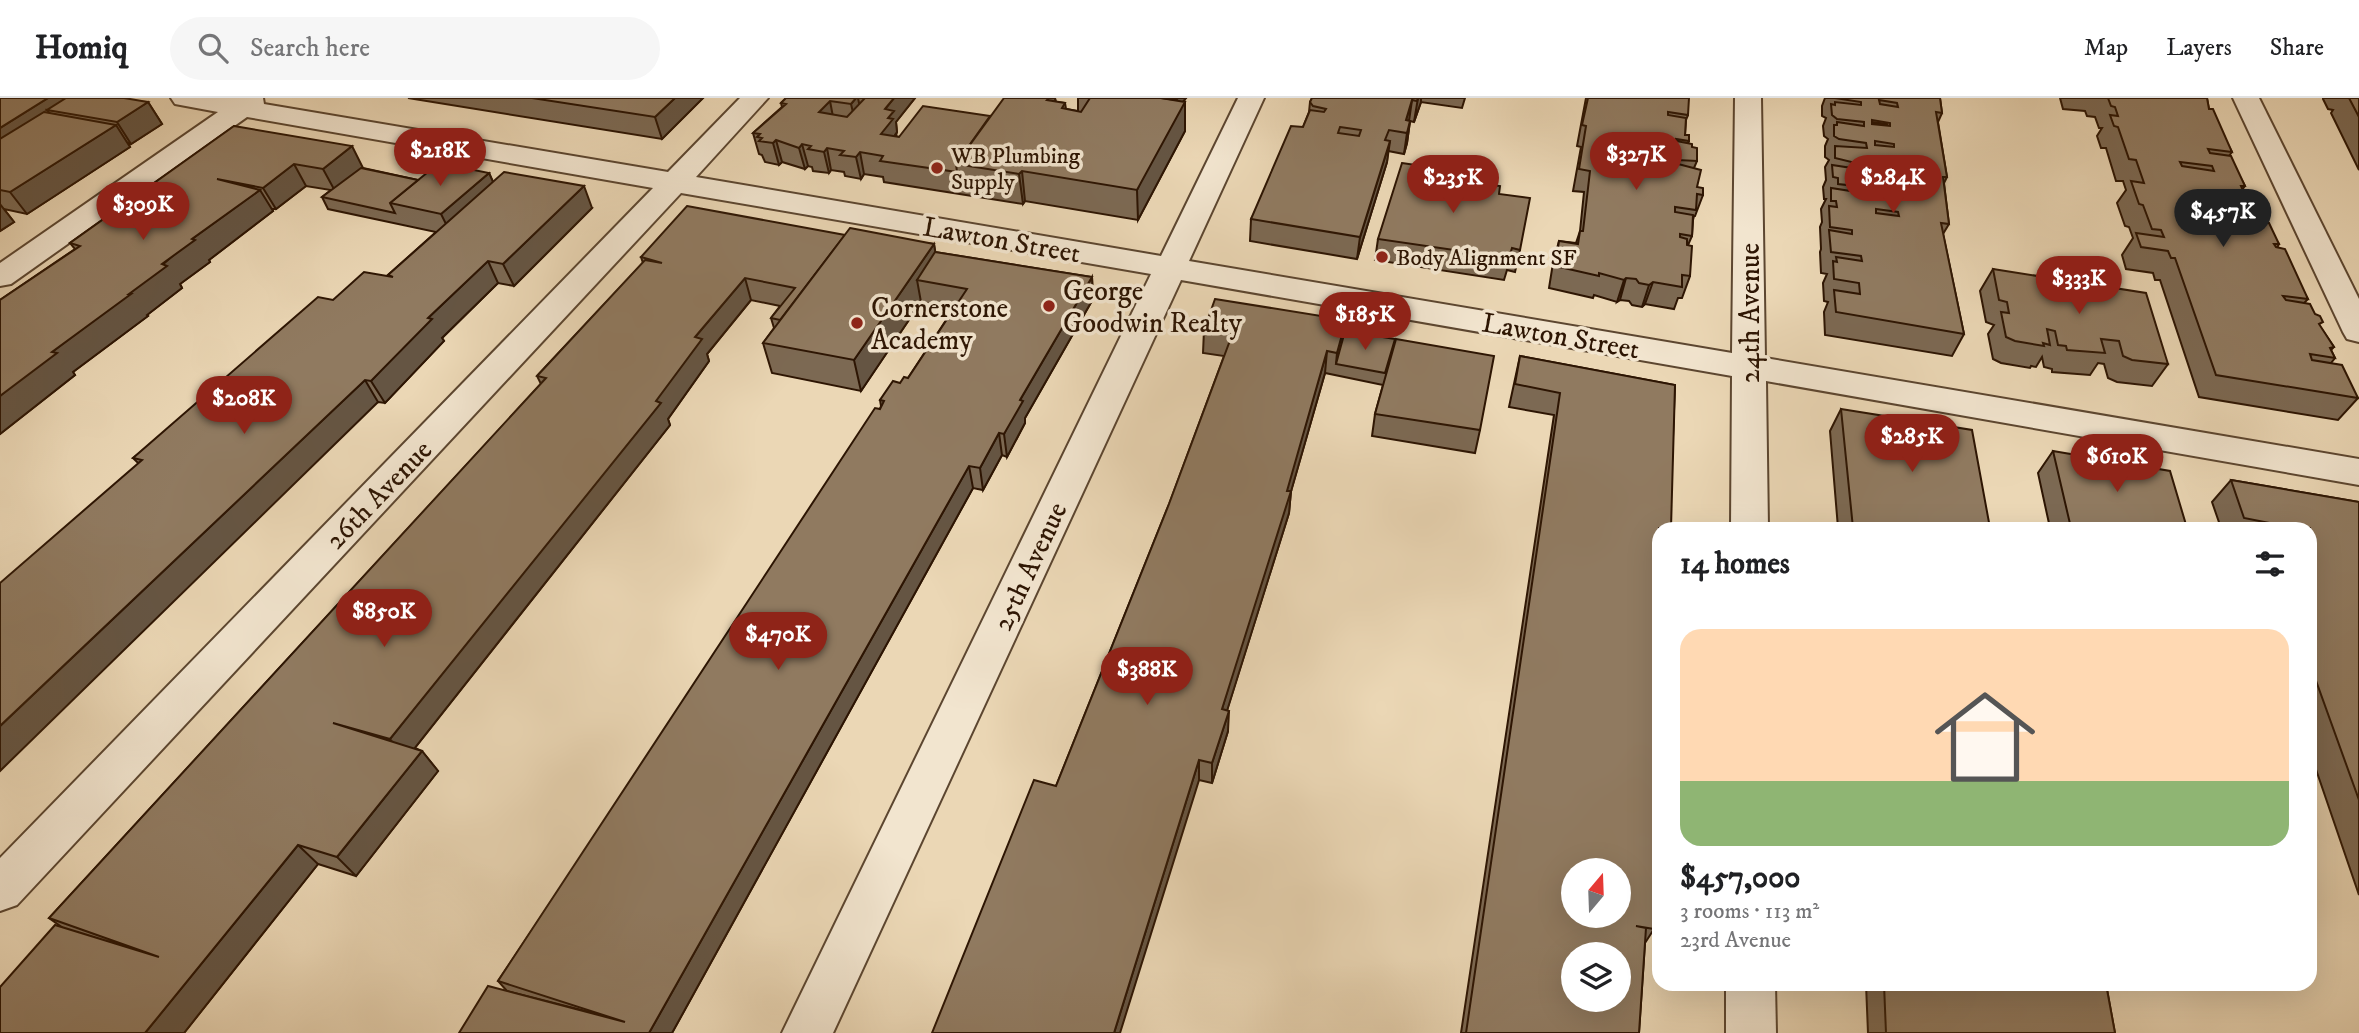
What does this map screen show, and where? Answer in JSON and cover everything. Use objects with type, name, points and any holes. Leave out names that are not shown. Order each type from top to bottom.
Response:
[{"type":"street","name":"Lawton Street","points":[[184,98],[250,103],[674,183],[2359,472]]},
{"type":"street","name":"26th Avenue","points":[[0,890],[755,98]]},
{"type":"street","name":"25th Avenue","points":[[807,1033],[1251,98]]},
{"type":"street","name":"24th Avenue","points":[[1748,98],[1749,522]]},
{"type":"street","points":[[2246,98],[2359,332]]},
{"type":"street","points":[[0,277],[250,103]]},
{"type":"street","points":[[1751,991],[1751,1033]]},
{"type":"building","points":[[0,98],[48,98],[0,128]]},
{"type":"building","points":[[66,98],[124,98],[148,102],[117,122],[47,110]]},
{"type":"building","points":[[532,98],[675,98],[655,117]]},
{"type":"building","points":[[786,98],[856,98],[851,104],[830,101],[819,112],[847,117],[865,98],[894,98],[885,109],[894,111],[888,118],[893,119],[881,134],[899,137],[923,106],[990,116],[956,164],[957,172],[880,161],[883,156],[860,152],[856,157],[840,155],[844,151],[827,148],[824,152],[808,149],[811,146],[802,144],[799,148],[776,140],[773,143],[759,141],[762,138],[757,137],[760,134],[753,133],[786,104],[781,103]]},
{"type":"building","points":[[1004,98],[1049,98],[1047,100],[1065,103],[1062,108],[1081,112],[1090,98],[1161,98],[1185,102],[1137,190],[1022,171],[1019,174],[956,164]]},
{"type":"building","points":[[1312,98],[1418,98],[1417,101],[1412,100],[1406,120],[1410,121],[1407,133],[1389,130],[1385,140],[1390,141],[1360,237],[1251,219],[1291,126],[1303,127],[1310,110],[1324,112],[1326,109],[1313,106],[1310,102]],"holes":[[[1340,127],[1361,130],[1359,136],[1338,133]]]},
{"type":"building","points":[[1588,98],[1689,98],[1688,115],[1668,112],[1668,115],[1686,118],[1685,135],[1689,135],[1689,141],[1676,141],[1692,144],[1692,147],[1697,148],[1697,161],[1678,160],[1678,164],[1701,170],[1697,187],[1703,188],[1703,195],[1697,194],[1696,210],[1675,207],[1675,212],[1693,215],[1692,236],[1680,234],[1680,237],[1687,239],[1687,245],[1692,246],[1690,276],[1682,275],[1682,287],[1653,282],[1649,285],[1639,283],[1636,279],[1624,280],[1599,273],[1599,276],[1555,266],[1559,241],[1578,244],[1580,231],[1583,231],[1590,171],[1579,169],[1586,126],[1582,125]]},
{"type":"building","points":[[1835,98],[1940,98],[1942,113],[1936,112],[1947,177],[1943,177],[1949,224],[1941,223],[1964,334],[1836,312],[1834,290],[1860,294],[1859,283],[1834,279],[1833,261],[1837,262],[1836,257],[1862,261],[1861,256],[1831,252],[1829,230],[1852,234],[1852,230],[1830,227],[1829,206],[1837,207],[1836,201],[1831,201],[1831,188],[1857,192],[1856,186],[1838,184],[1838,178],[1833,177],[1832,165],[1865,170],[1864,165],[1835,158],[1835,146],[1867,148],[1866,143],[1834,136],[1834,125],[1837,125],[1837,122],[1864,126],[1864,122],[1837,119],[1832,115],[1831,104],[1835,105],[1835,102],[1861,105],[1861,102]],"holes":[[[1879,100],[1897,103],[1898,107],[1880,104]],[[1872,120],[1890,123],[1890,126],[1872,124]],[[1875,141],[1894,144],[1894,147],[1875,145]],[[1878,163],[1894,166],[1895,170],[1878,167]],[[1875,186],[1898,189],[1899,192],[1876,189]],[[1876,209],[1898,212],[1899,216],[1876,213]]]},
{"type":"building","points":[[2108,98],[2207,98],[2209,109],[2213,109],[2232,152],[2208,149],[2210,153],[2231,156],[2245,186],[2241,186],[2246,197],[2250,198],[2260,222],[2269,223],[2279,244],[2274,244],[2276,247],[2285,249],[2308,299],[2283,296],[2286,300],[2310,304],[2315,314],[2320,316],[2323,322],[2319,324],[2334,347],[2330,348],[2335,358],[2310,354],[2312,360],[2342,365],[2358,398],[2216,375],[2175,258],[2171,258],[2168,251],[2141,247],[2136,233],[2164,237],[2161,230],[2152,229],[2143,205],[2139,204],[2131,181],[2144,183],[2136,160],[2129,159],[2118,127],[2114,126],[2110,115],[2118,116],[2115,107],[2111,106]],"holes":[[[2180,162],[2212,166],[2214,171],[2182,166]]]},
{"type":"building","points":[[2349,98],[2359,98],[2359,117]]},
{"type":"building","points":[[44,112],[116,125],[10,192],[0,190],[0,139]]},
{"type":"building","points":[[234,126],[352,146],[323,169],[294,164],[263,188],[217,179],[260,190],[192,239],[195,240],[162,264],[167,266],[52,352],[57,353],[0,396],[0,300],[80,246],[70,243]]},
{"type":"building","points":[[439,163],[489,173],[441,214],[390,203]]},
{"type":"building","points":[[1402,163],[1436,168],[1434,176],[1443,177],[1441,185],[1483,191],[1485,184],[1500,186],[1499,194],[1530,198],[1520,250],[1512,248],[1509,258],[1378,239]]},
{"type":"building","points":[[361,168],[418,180],[390,203],[395,213],[322,197]]},
{"type":"building","points":[[504,172],[584,186],[503,264],[488,261],[428,318],[432,319],[371,381],[365,380],[0,726],[0,583],[142,460],[133,458],[318,297],[333,300],[364,272],[393,277],[388,275]]},
{"type":"building","points":[[687,206],[845,235],[780,320],[771,318],[795,288],[745,278],[695,337],[702,339],[656,401],[661,403],[390,739],[333,723],[422,751],[337,857],[298,845],[145,1033],[0,1033],[0,987],[55,925],[159,957],[49,918],[546,378],[537,376],[645,260],[662,263],[641,257]]},
{"type":"building","points":[[850,228],[934,244],[854,360],[763,343]]},
{"type":"building","points":[[935,252],[1092,277],[1020,400],[1023,401],[1004,434],[999,433],[980,468],[969,466],[649,1033],[459,1033],[488,986],[625,1022],[498,981],[875,408],[880,409],[884,401],[880,400],[893,381],[900,383],[904,377],[908,378],[967,289],[917,280]]},
{"type":"building","points":[[1993,269],[2146,293],[2168,364],[2132,360],[2123,356],[2119,341],[2101,339],[2105,353],[2067,350],[2066,346],[2058,345],[2055,331],[2047,329],[2050,345],[2015,341],[2006,337],[2001,312],[2009,313],[2007,302],[1999,300]]},
{"type":"building","points":[[1215,299],[1346,320],[1337,353],[1327,351],[1287,491],[1291,491],[1222,709],[1229,711],[1212,763],[1199,760],[1114,1033],[932,1033],[1034,780],[1056,786],[1169,504],[1232,335],[1204,330]]},
{"type":"building","points":[[1345,331],[1395,339],[1385,373],[1336,364]]},
{"type":"building","points":[[1396,339],[1494,356],[1480,430],[1375,414]]},
{"type":"building","points":[[1520,356],[1675,385],[1671,522],[1652,522],[1652,929],[1636,926],[1646,928],[1639,1033],[1466,1033],[1560,393],[1515,384]]},
{"type":"building","points":[[1841,409],[1972,430],[1989,522],[1852,522]]},
{"type":"building","points":[[2053,451],[2170,471],[2185,522],[2070,522]]},
{"type":"building","points":[[2231,480],[2359,502],[2359,800],[2317,683],[2317,522],[2264,522],[2244,518]]},
{"type":"building","points":[[1884,991],[2107,991],[2115,1033],[1886,1033]]},
{"type":"place","name":"WB Plumbing Supply","points":[[937,168]]},
{"type":"place","name":"Body Alignment SF","points":[[1382,257]]},
{"type":"place","name":"George Goodwin Realty","points":[[1049,306]]},
{"type":"place","name":"Cornerstone Academy","points":[[857,323]]}]
